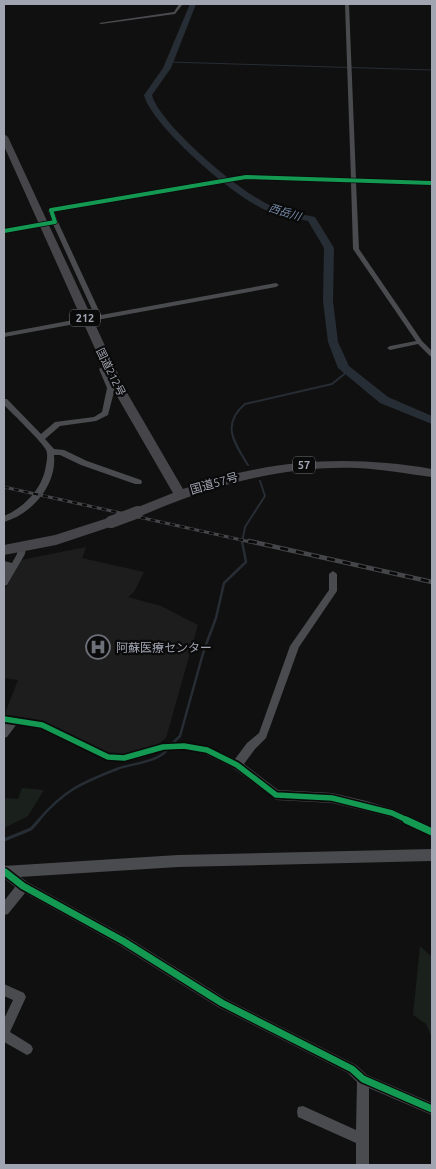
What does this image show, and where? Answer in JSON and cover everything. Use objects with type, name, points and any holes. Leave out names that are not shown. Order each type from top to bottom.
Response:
[{"type":"highway","name":"国道212号","points":[[4,137],[108,367],[179,494]]},
{"type":"highway","name":"国道57号","points":[[4,550],[56,540],[138,512],[179,494],[231,477],[289,466],[339,463],[364,464],[432,472]]},
{"type":"street","points":[[101,23],[175,13],[181,4]]},
{"type":"street","points":[[347,4],[356,249],[420,342],[432,355]]},
{"type":"street","points":[[99,318],[51,210],[246,177],[432,184]]},
{"type":"street","points":[[4,231],[55,222]]},
{"type":"street","points":[[4,335],[276,284]]},
{"type":"street","points":[[390,348],[420,342]]},
{"type":"street","points":[[41,438],[58,424],[96,419],[105,413],[111,388],[103,369],[108,367]]},
{"type":"street","points":[[4,401],[41,438],[51,452],[51,467],[32,502],[20,512],[4,519]]},
{"type":"street","points":[[51,452],[61,452],[84,463],[138,482]]},
{"type":"street","points":[[4,584],[21,554],[22,547]]},
{"type":"street","points":[[4,564],[8,564],[4,571]]},
{"type":"street","points":[[237,765],[251,746],[263,735],[295,646],[333,591],[333,574]]},
{"type":"street","points":[[4,734],[9,720],[42,725],[108,757],[124,758],[162,747],[184,746],[207,750],[237,765],[276,795],[332,798],[366,806],[392,813],[432,832]]},
{"type":"street","points":[[4,872],[178,862],[432,855]]},
{"type":"street","points":[[4,872],[23,886],[123,941],[222,1002],[352,1069],[364,1079],[432,1109]]},
{"type":"street","points":[[4,910],[23,886]]},
{"type":"street","points":[[4,990],[20,997],[4,1033],[27,1050]]},
{"type":"street","points":[[362,1165],[364,1079]]},
{"type":"street","points":[[303,1112],[363,1140]]},
{"type":"shaded area","name":"阿蘇医療センター","points":[[86,547],[82,558],[144,572],[134,592],[128,597],[161,606],[198,625],[166,738],[157,745],[125,755],[106,754],[38,721],[4,716],[18,680],[4,678],[4,591],[21,560]]},
{"type":"shaded area","points":[[22,788],[44,790],[28,816],[4,828],[4,798],[18,799]]},
{"type":"shaded area","points":[[420,946],[432,957],[432,1038],[426,1024],[413,1015]]},
{"type":"waterway","name":"西岳川","points":[[193,4],[186,17],[167,68],[148,95],[150,103],[178,136],[229,184],[270,209],[312,219],[329,248],[328,301],[333,342],[344,368],[384,400],[432,420]]},
{"type":"waterway","points":[[169,62],[432,70]]},
{"type":"waterway","points":[[248,465],[238,449],[232,434],[233,419],[245,404],[332,384],[348,371]]},
{"type":"waterway","points":[[242,542],[245,527],[265,496],[260,481]]},
{"type":"waterway","points":[[172,744],[180,736],[204,650],[216,618],[224,583],[246,562],[242,542]]},
{"type":"waterway","points":[[38,821],[56,802],[73,789],[117,769],[157,758],[167,750]]},
{"type":"waterway","points":[[4,840],[31,829],[39,820]]},
{"type":"railway","points":[[4,487],[255,543]]},
{"type":"railway","points":[[249,541],[432,582]]},
{"type":"cycle path","points":[[4,231],[55,222],[51,210],[246,177],[432,183]]},
{"type":"cycle path","points":[[4,719],[42,725],[108,757],[124,758],[163,747],[184,746],[207,750],[237,765],[276,795],[332,798],[366,806],[392,813],[432,832]]},
{"type":"cycle path","points":[[5,872],[23,886],[123,941],[222,1003],[352,1069],[363,1079],[432,1109]]},
{"type":"place","name":"阿蘇医療センター","points":[[98,647]]}]
